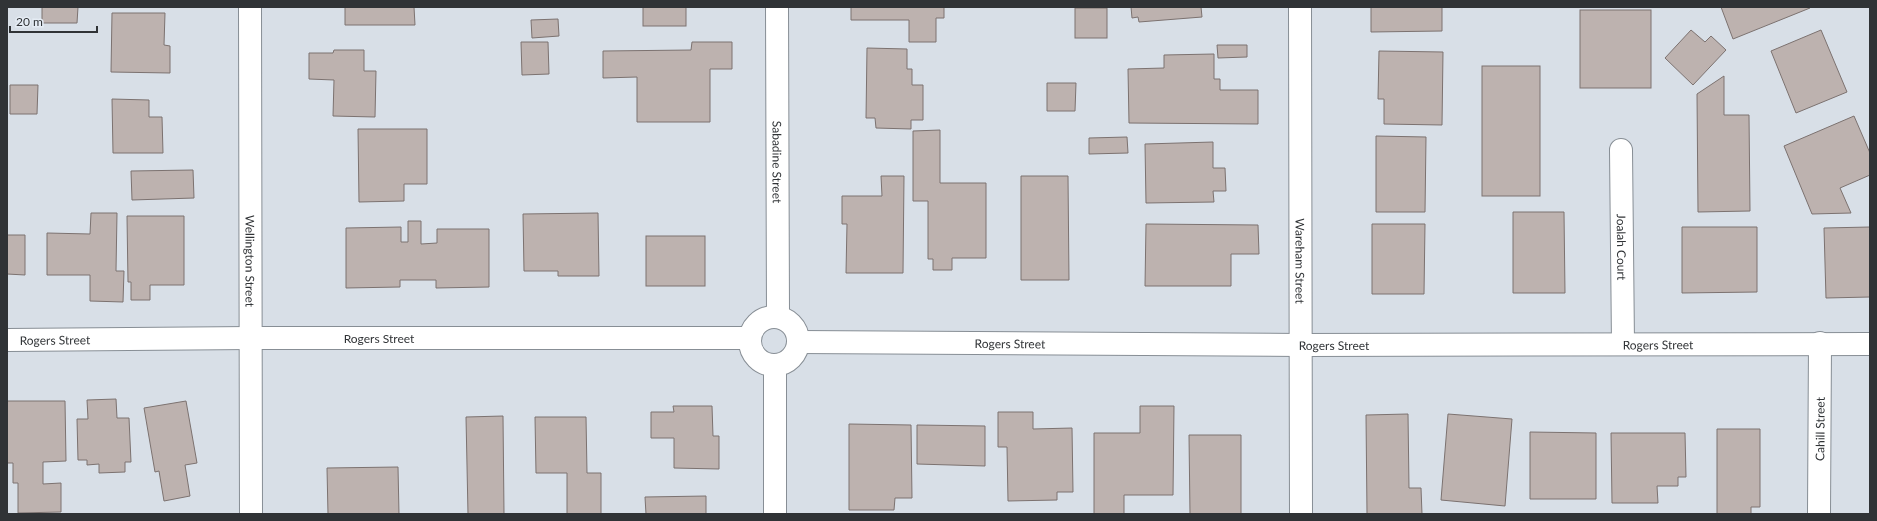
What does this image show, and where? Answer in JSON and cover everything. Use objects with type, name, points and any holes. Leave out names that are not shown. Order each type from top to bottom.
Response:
[{"type":"street","name":"Wellington Street","points":[[250,7],[251,514]]},
{"type":"street","name":"Sabadine Street","points":[[777,7],[778,317]]},
{"type":"street","name":"Wareham Street","points":[[1300,7],[1301,514]]},
{"type":"street","name":"Joalah Court","points":[[1621,150],[1623,344]]},
{"type":"street","points":[[778,317],[790,324],[794,329],[798,342],[796,350],[788,360],[775,365],[766,364],[754,354],[750,346],[750,338],[753,329],[764,318],[778,317]]},
{"type":"street","name":"Rogers Street","points":[[7,340],[251,338],[750,338]]},
{"type":"street","name":"Rogers Street","points":[[798,342],[1300,345],[1870,344]]},
{"type":"street","name":"Cahill Street","points":[[1819,514],[1820,344]]},
{"type":"street","points":[[775,365],[775,514]]},
{"type":"building","points":[[42,7],[78,7],[77,23],[42,23]]},
{"type":"building","points":[[345,7],[414,7],[415,25],[345,25]]},
{"type":"building","points":[[643,7],[686,7],[686,26],[643,26]]},
{"type":"building","points":[[851,7],[944,7],[944,18],[936,18],[936,42],[909,42],[909,20],[851,20]]},
{"type":"building","points":[[1131,7],[1201,7],[1202,17],[1139,22],[1138,17],[1132,18]]},
{"type":"building","points":[[1371,7],[1442,7],[1442,31],[1371,32]]},
{"type":"building","points":[[1721,7],[1810,7],[1810,8],[1733,39]]},
{"type":"building","points":[[1075,8],[1107,8],[1107,38],[1075,38]]},
{"type":"building","points":[[1580,10],[1651,10],[1651,88],[1580,88]]},
{"type":"building","points":[[112,13],[165,13],[164,45],[170,46],[170,73],[111,72]]},
{"type":"building","points":[[558,19],[559,36],[532,38],[531,20]]},
{"type":"building","points":[[1691,30],[1705,42],[1711,36],[1726,50],[1693,85],[1665,58]]},
{"type":"building","points":[[1821,30],[1847,92],[1796,113],[1771,51]]},
{"type":"building","points":[[521,42],[548,42],[549,74],[522,75]]},
{"type":"building","points":[[692,42],[732,42],[732,69],[710,69],[710,122],[637,122],[637,77],[603,78],[603,51],[691,50]]},
{"type":"building","points":[[1217,45],[1247,45],[1247,57],[1218,58]]},
{"type":"building","points":[[867,48],[907,49],[907,69],[912,69],[912,85],[923,85],[923,120],[911,120],[911,129],[876,128],[875,118],[866,118]]},
{"type":"building","points":[[334,50],[364,50],[364,71],[376,71],[375,117],[333,116],[334,80],[309,79],[309,53],[333,53]]},
{"type":"building","points":[[1379,51],[1443,52],[1442,125],[1384,124],[1384,99],[1378,99]]},
{"type":"building","points":[[1214,54],[1214,79],[1220,79],[1220,90],[1258,90],[1258,124],[1129,123],[1128,69],[1164,68],[1164,55]]},
{"type":"building","points":[[1482,66],[1540,66],[1540,196],[1482,196]]},
{"type":"building","points":[[1724,76],[1724,115],[1749,115],[1750,211],[1698,212],[1697,94]]},
{"type":"building","points":[[1047,83],[1076,83],[1075,111],[1047,111]]},
{"type":"building","points":[[10,85],[38,85],[37,114],[10,114]]},
{"type":"building","points":[[112,99],[149,100],[149,117],[162,117],[163,153],[113,153]]},
{"type":"building","points":[[1854,116],[1870,153],[1870,175],[1840,188],[1851,213],[1812,214],[1784,146]]},
{"type":"building","points":[[358,129],[427,129],[427,184],[404,184],[404,201],[359,202]]},
{"type":"building","points":[[940,130],[940,183],[986,183],[986,258],[952,258],[952,270],[933,270],[933,259],[928,259],[928,201],[913,201],[913,131]]},
{"type":"building","points":[[1376,136],[1426,137],[1425,212],[1376,212]]},
{"type":"building","points":[[1127,137],[1128,153],[1089,154],[1089,138]]},
{"type":"building","points":[[1213,142],[1213,168],[1225,168],[1226,191],[1213,191],[1214,202],[1146,203],[1145,144]]},
{"type":"building","points":[[193,170],[194,198],[132,200],[131,171]]},
{"type":"building","points":[[881,176],[904,176],[903,273],[846,273],[847,224],[842,224],[842,196],[882,196]]},
{"type":"building","points":[[1021,176],[1068,176],[1069,280],[1021,280]]},
{"type":"building","points":[[1513,212],[1564,212],[1565,293],[1513,293]]},
{"type":"building","points":[[91,213],[117,213],[116,271],[124,271],[123,302],[90,301],[90,275],[47,275],[47,233],[90,234]]},
{"type":"building","points":[[598,213],[599,276],[558,276],[558,271],[524,271],[523,214]]},
{"type":"building","points":[[127,216],[184,216],[184,285],[150,285],[150,300],[131,300],[131,282],[128,282]]},
{"type":"building","points":[[408,221],[421,221],[421,244],[437,243],[437,229],[489,229],[489,287],[436,288],[436,280],[400,280],[400,287],[346,288],[346,228],[401,227],[401,242],[408,242]]},
{"type":"building","points":[[1146,224],[1258,225],[1259,254],[1231,254],[1231,286],[1145,286]]},
{"type":"building","points":[[1372,224],[1425,224],[1424,294],[1372,294]]},
{"type":"building","points":[[1682,227],[1757,227],[1757,292],[1682,293]]},
{"type":"building","points":[[1870,227],[1870,297],[1826,298],[1824,228]]},
{"type":"building","points":[[7,235],[25,235],[25,275],[7,274]]},
{"type":"building","points":[[646,236],[705,236],[705,286],[646,286]]},
{"type":"building","points":[[116,399],[117,418],[129,418],[131,462],[125,462],[125,472],[99,473],[99,464],[87,465],[87,460],[78,460],[77,419],[88,419],[87,400]]},
{"type":"building","points":[[7,401],[65,401],[66,461],[43,462],[43,484],[61,483],[61,512],[18,513],[18,483],[13,483],[13,463],[7,463]]},
{"type":"building","points":[[186,401],[197,463],[185,465],[190,496],[164,501],[159,471],[155,472],[144,408]]},
{"type":"building","points":[[673,406],[712,406],[713,436],[719,436],[719,469],[674,468],[674,438],[651,438],[651,412],[674,412]]},
{"type":"building","points":[[1140,406],[1174,406],[1173,495],[1124,495],[1124,514],[1094,514],[1094,433],[1140,433]]},
{"type":"building","points":[[998,412],[1033,412],[1033,429],[1072,428],[1073,492],[1057,492],[1057,500],[1008,501],[1007,447],[998,447]]},
{"type":"building","points":[[1408,414],[1409,488],[1421,488],[1422,514],[1367,514],[1366,415]]},
{"type":"building","points":[[1448,414],[1512,419],[1505,506],[1441,500]]},
{"type":"building","points":[[503,416],[504,514],[468,514],[466,417]]},
{"type":"building","points":[[535,417],[586,417],[587,473],[601,473],[601,514],[567,514],[567,473],[536,473]]},
{"type":"building","points":[[849,424],[911,425],[912,498],[895,498],[894,510],[849,510]]},
{"type":"building","points":[[917,425],[985,426],[985,466],[917,464]]},
{"type":"building","points":[[1717,429],[1760,429],[1760,507],[1751,507],[1751,514],[1717,514]]},
{"type":"building","points":[[1530,432],[1596,433],[1596,499],[1530,499]]},
{"type":"building","points":[[1611,433],[1685,433],[1686,477],[1678,477],[1678,486],[1657,486],[1658,503],[1612,503]]},
{"type":"building","points":[[1189,435],[1241,435],[1241,514],[1190,514]]},
{"type":"building","points":[[398,467],[399,514],[328,514],[327,468]]},
{"type":"building","points":[[706,496],[706,514],[646,514],[645,497]]}]
